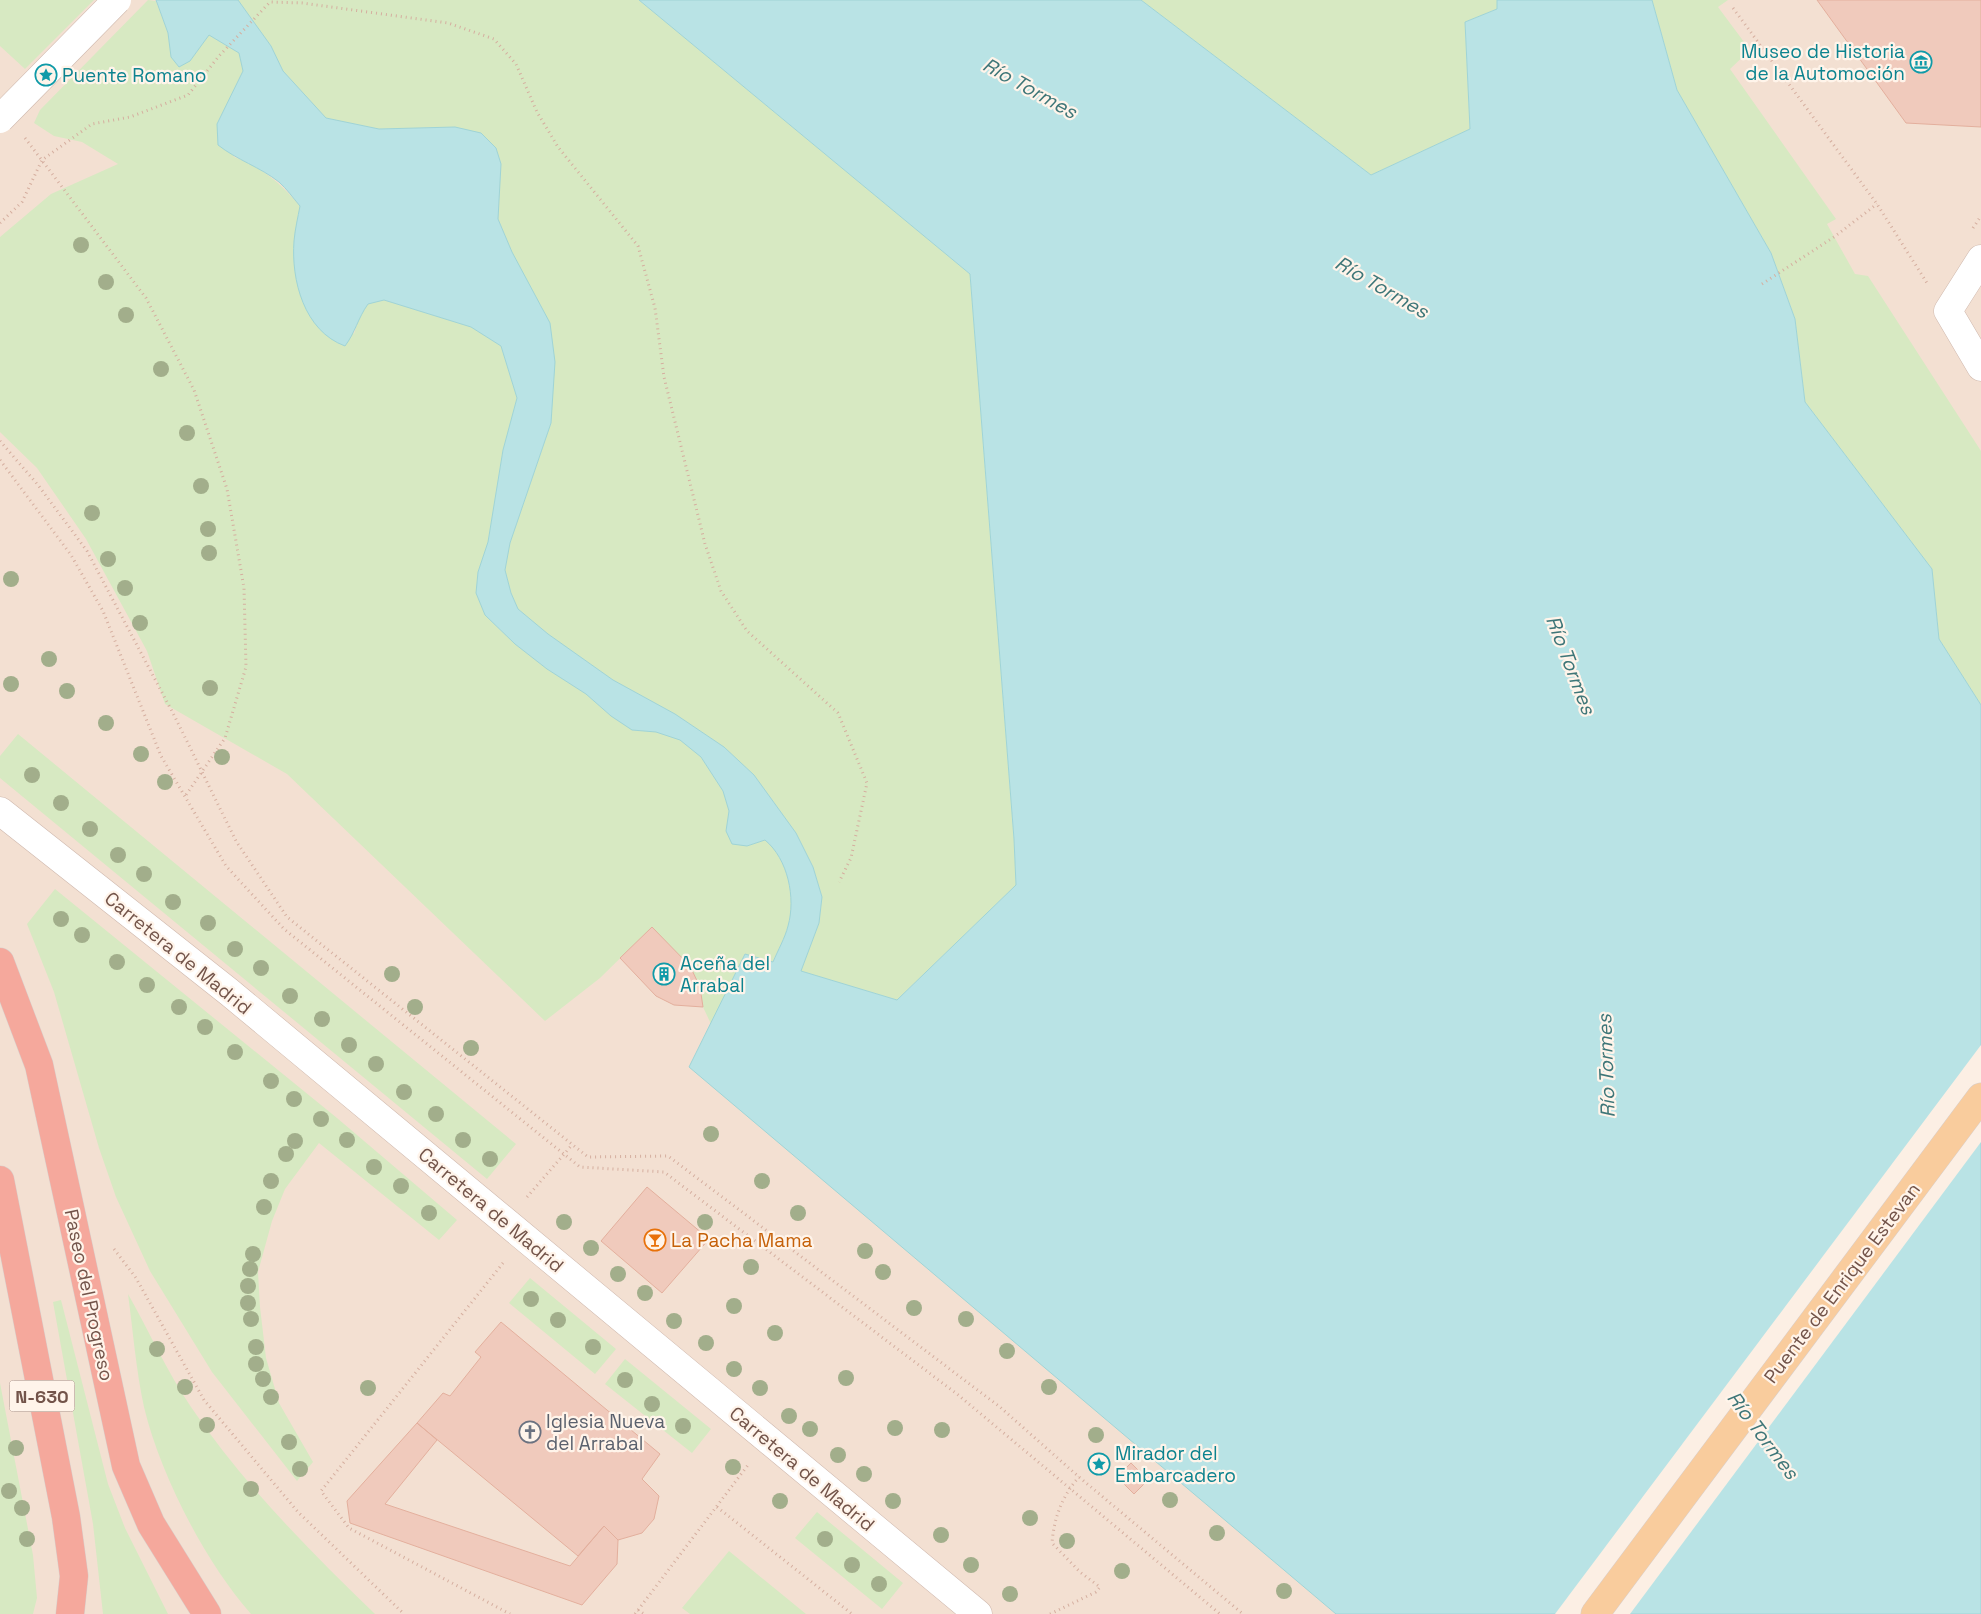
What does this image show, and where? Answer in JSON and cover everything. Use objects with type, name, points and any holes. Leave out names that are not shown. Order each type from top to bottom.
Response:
[{"type":"highway","name":"Paseo del Progreso","points":[[0,962],[38,1065],[126,1466],[151,1524],[207,1614]]},
{"type":"highway","name":"N-630","points":[[0,1180],[66,1517],[74,1576],[70,1614]]},
{"type":"main road","name":"Puente de Enrique Estevan","points":[[1595,1614],[1981,1097]]},
{"type":"street","points":[[10,126],[117,0]]},
{"type":"street","points":[[1981,259],[1948,311],[1981,367]]},
{"type":"street","name":"Carretera de Madrid","points":[[0,811],[229,992],[978,1614]]},
{"type":"path","points":[[0,223],[22,202],[42,160],[92,124],[130,118],[188,96],[219,56],[270,2],[283,1],[448,23],[494,40],[516,64],[537,112],[558,148],[638,246],[655,308],[664,377],[705,544],[721,591],[747,631],[838,713],[868,783],[851,858],[839,882]]},
{"type":"path","points":[[1733,8],[1877,204],[1948,311]]},
{"type":"path","points":[[10,126],[42,160],[146,298],[194,390],[227,489],[244,588],[246,667],[225,738],[186,796]]},
{"type":"path","points":[[1762,284],[1834,237],[1877,204]]},
{"type":"path","points":[[0,441],[38,485],[87,551],[236,841],[287,917],[588,1157],[668,1156],[1000,1406],[1078,1477],[1243,1614]]},
{"type":"path","points":[[0,460],[71,555],[103,611],[161,756],[226,866],[284,929],[580,1167],[664,1172],[957,1394],[1068,1489],[1220,1614]]},
{"type":"path","points":[[510,1614],[349,1528],[321,1491],[514,1230],[564,1154],[572,1145]]},
{"type":"path","points":[[112,1245],[136,1278],[204,1400],[298,1512],[404,1614]]},
{"type":"path","points":[[635,1614],[767,1440]]},
{"type":"path","points":[[1050,1614],[1096,1592],[1100,1587],[1080,1572],[1052,1543],[1054,1523],[1068,1489],[1078,1477]]},
{"type":"path","points":[[717,1507],[852,1614]]},
{"type":"path","points":[[638,1610],[644,1614]]},
{"type":"shaded area","points":[[0,0],[639,0],[970,274],[838,1192],[1336,1614],[0,1614]]},
{"type":"shaded area","points":[[1652,0],[1981,0],[1981,705]]},
{"type":"green space","points":[[0,0],[94,0],[25,69],[0,46]]},
{"type":"green space","points":[[148,0],[156,1],[168,33],[171,57],[190,61],[209,35],[239,53],[243,71],[217,124],[234,157],[262,171],[286,190],[300,206],[294,241],[354,334],[359,317],[368,304],[384,300],[471,327],[501,346],[517,398],[503,450],[488,542],[478,572],[476,593],[485,615],[515,644],[547,669],[586,694],[611,716],[632,730],[656,732],[680,740],[701,757],[723,791],[729,811],[726,831],[747,846],[765,840],[779,858],[788,880],[791,903],[788,926],[773,962],[745,954],[711,1024],[703,1007],[700,987],[652,927],[600,978],[545,1021],[287,774],[165,704],[147,651],[86,539],[37,468],[0,432],[0,237],[51,194],[118,164],[82,142],[54,136],[34,123],[40,110]]},
{"type":"green space","points":[[238,0],[639,0],[970,274],[1016,885],[897,1000],[801,971],[819,923],[822,897],[813,867],[796,833],[754,775],[724,747],[675,714],[613,680],[548,634],[518,609],[511,593],[505,570],[510,543],[551,423],[512,252],[498,219],[501,164],[496,148],[455,127],[379,129],[326,118],[283,71],[271,46]]},
{"type":"green space","points":[[1141,0],[1497,0],[1497,9],[1465,22],[1470,129],[1371,175]]},
{"type":"green space","points":[[1652,0],[1728,0],[1718,7],[1750,50],[1730,69],[1836,219],[1827,224],[1855,274],[1868,276],[1981,451],[1981,705],[1939,639],[1932,569],[1805,402],[1795,319],[1771,253],[1677,90]]},
{"type":"green space","points":[[18,734],[516,1144],[487,1179],[0,778],[0,756]]},
{"type":"green space","points":[[55,889],[337,1118],[457,1220],[439,1240],[319,1143],[285,1189],[272,1221],[258,1272],[266,1358],[279,1403],[313,1462],[297,1481],[212,1372],[150,1271],[116,1197],[99,1148],[54,992],[27,924]]},
{"type":"green space","points":[[530,1278],[616,1349],[595,1374],[509,1303]]},
{"type":"green space","points":[[128,1294],[174,1380],[191,1407],[232,1463],[278,1515],[375,1614],[251,1614],[234,1593],[217,1569],[186,1516],[151,1433],[139,1379]]},
{"type":"green space","points":[[61,1300],[108,1484],[125,1528],[168,1614],[103,1614],[93,1524],[53,1302]]},
{"type":"green space","points":[[625,1359],[711,1429],[692,1453],[605,1384]]},
{"type":"green space","points":[[0,1383],[33,1555],[37,1598],[33,1614],[0,1614]]},
{"type":"green space","points":[[817,1512],[903,1583],[882,1609],[795,1538]]},
{"type":"green space","points":[[729,1551],[806,1614],[690,1614],[682,1608]]},
{"type":"water","name":"Río Tormes","points":[[156,0],[238,0],[271,46],[283,71],[326,118],[379,129],[455,127],[481,133],[496,148],[501,164],[498,219],[512,252],[550,323],[555,362],[551,423],[510,543],[505,570],[511,593],[518,609],[548,634],[613,680],[675,714],[724,747],[754,775],[796,833],[813,867],[822,897],[819,923],[801,971],[897,1000],[1016,885],[970,274],[639,0],[1141,0],[1371,175],[1470,129],[1465,22],[1497,9],[1497,0],[1652,0],[1677,90],[1771,253],[1795,319],[1805,402],[1932,569],[1939,639],[1981,705],[1981,1614],[1336,1614],[689,1067],[745,954],[773,962],[783,940],[790,915],[790,891],[784,868],[773,848],[765,840],[747,846],[732,844],[726,831],[729,811],[723,791],[701,757],[680,740],[656,732],[632,730],[611,716],[586,694],[547,669],[515,644],[485,615],[476,593],[478,572],[488,542],[503,450],[517,398],[501,346],[471,327],[384,300],[368,304],[345,346],[331,339],[319,329],[303,302],[295,272],[294,241],[300,206],[279,182],[218,145],[217,124],[243,71],[239,53],[209,35],[190,61],[179,67],[171,57],[168,33]]},
{"type":"pier","points":[[1981,1045],[1981,1142],[1630,1614],[1555,1614]]},
{"type":"building","name":"Museo de Historia de la Automoción","points":[[1817,0],[1981,0],[1981,127],[1906,123]]},
{"type":"building","name":"Aceña del Arrabal","points":[[652,927],[690,966],[700,987],[703,1007],[674,1005],[656,996],[620,958]]},
{"type":"building","name":"La Pacha Mama","points":[[647,1187],[709,1239],[662,1293],[601,1241]]},
{"type":"building","name":"Iglesia Nueva del Arrabal","points":[[501,1322],[660,1454],[642,1479],[659,1496],[654,1519],[642,1533],[618,1540],[604,1526],[578,1556],[417,1423],[443,1393],[450,1396],[481,1357],[475,1352]]},
{"type":"building","points":[[417,1423],[437,1440],[385,1504],[570,1566],[604,1526],[618,1540],[617,1564],[582,1605],[350,1523],[347,1501]]},
{"type":"building","points":[[1131,1463],[1148,1480],[1134,1494],[1117,1477]]},
{"type":"place","name":"Museo de Historia de la Automoción","points":[[1921,62]]},
{"type":"place","name":"Puente Romano","points":[[46,75]]},
{"type":"place","name":"Aceña del Arrabal","points":[[664,974]]},
{"type":"place","name":"La Pacha Mama","points":[[655,1240]]},
{"type":"place","name":"Iglesia Nueva del Arrabal","points":[[530,1432]]},
{"type":"place","name":"Mirador del Embarcadero","points":[[1099,1464]]}]
